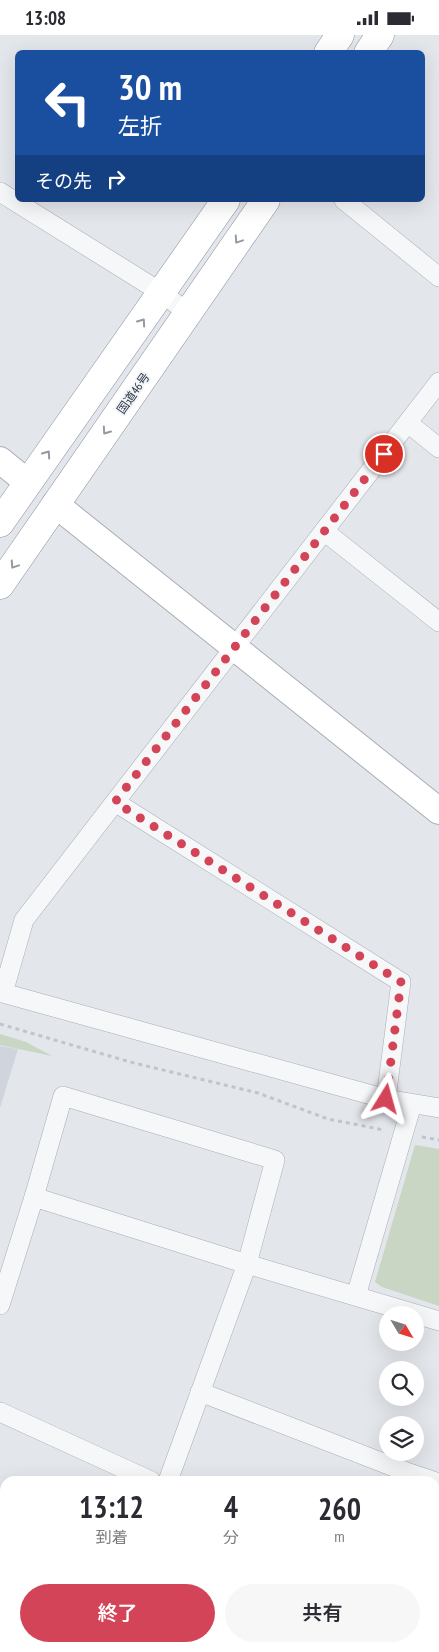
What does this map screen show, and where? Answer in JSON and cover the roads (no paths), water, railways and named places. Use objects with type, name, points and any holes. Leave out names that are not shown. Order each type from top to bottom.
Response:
[{"type":"highway","points":[[330,50],[340,35]]},
{"type":"highway","points":[[370,50],[380,35]]},
{"type":"highway","points":[[0,523],[225,202]]},
{"type":"highway","name":"国道46号","points":[[0,585],[265,202]]},
{"type":"street","points":[[0,192],[15,201]]},
{"type":"street","points":[[16,202],[162,293],[188,313]]},
{"type":"street","points":[[346,202],[439,277]]},
{"type":"street","points":[[439,382],[24,920],[3,993],[386,1099],[439,1108]]},
{"type":"street","points":[[408,423],[439,448]]},
{"type":"street","points":[[0,460],[28,482]]},
{"type":"street","points":[[55,504],[439,811]]},
{"type":"street","points":[[324,531],[439,622]]},
{"type":"street","points":[[115,802],[401,982],[386,1099]]},
{"type":"street","points":[[0,1305],[63,1096],[275,1159],[246,1264],[170,1476]]},
{"type":"street","points":[[356,1296],[412,1104]]},
{"type":"street","points":[[34,1197],[246,1264],[439,1321]]},
{"type":"street","points":[[200,1393],[405,1476]]},
{"type":"street","points":[[0,1412],[140,1476]]}]
